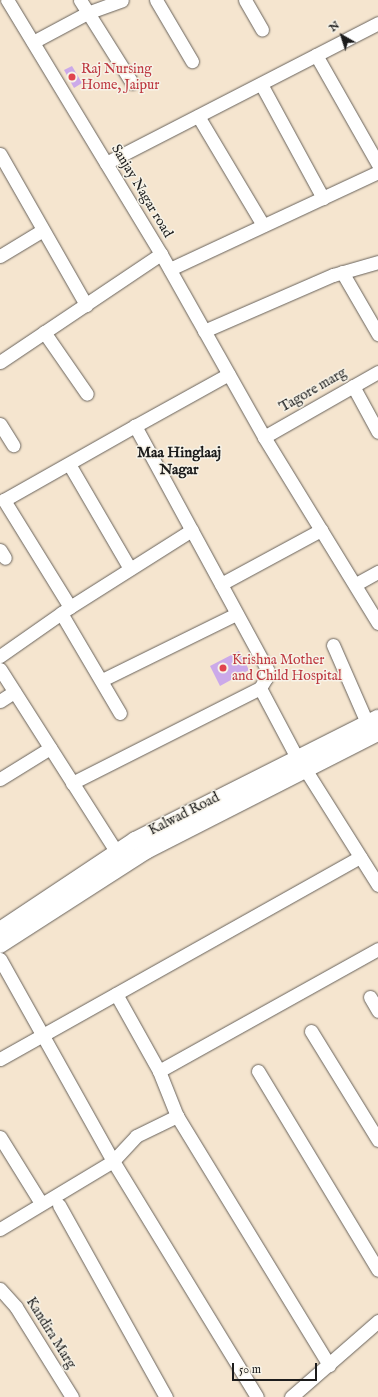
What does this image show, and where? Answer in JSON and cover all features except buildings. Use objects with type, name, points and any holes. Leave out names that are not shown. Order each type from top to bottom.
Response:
[{"type":"main road","name":"Kalwad Road","points":[[0,945],[138,847],[374,725]]},
{"type":"main road","name":"Kalwad Road","points":[[0,930],[116,851],[138,847]]},
{"type":"street","name":"Sanjay Nagar road","points":[[0,362],[161,254],[34,42],[7,0]]},
{"type":"street","points":[[80,0],[132,83]]},
{"type":"street","points":[[34,42],[87,13],[122,0]]},
{"type":"street","points":[[156,0],[192,61]]},
{"type":"street","points":[[245,0],[262,29]]},
{"type":"street","points":[[106,163],[378,24]]},
{"type":"street","points":[[316,55],[378,164]]},
{"type":"street","points":[[261,84],[323,198]]},
{"type":"street","points":[[198,116],[263,225]]},
{"type":"street","points":[[0,154],[86,305]]},
{"type":"street","points":[[170,269],[378,172]]},
{"type":"street","points":[[0,256],[43,230]]},
{"type":"street","points":[[161,254],[264,437],[356,584],[378,623]]},
{"type":"street","points":[[204,331],[342,272],[378,262]]},
{"type":"street","points":[[342,272],[378,334]]},
{"type":"street","points":[[44,332],[86,394]]},
{"type":"street","name":"Tagore marg","points":[[264,437],[378,372]]},
{"type":"street","points":[[120,713],[66,610],[4,500],[229,374]]},
{"type":"street","points":[[353,386],[378,432]]},
{"type":"street","points":[[0,424],[13,445]]},
{"type":"street","points":[[72,783],[260,688],[266,678],[266,669],[135,426]]},
{"type":"street","points":[[69,464],[130,569]]},
{"type":"street","points":[[0,656],[66,610],[192,530]]},
{"type":"street","points":[[221,584],[321,530]]},
{"type":"street","points":[[356,584],[378,572]]},
{"type":"street","points":[[102,680],[236,614]]},
{"type":"street","points":[[333,645],[374,725]]},
{"type":"street","points":[[0,669],[116,851]]},
{"type":"street","points":[[260,688],[301,763],[378,885]]},
{"type":"street","points":[[0,701],[14,692]]},
{"type":"street","points":[[0,779],[50,748]]},
{"type":"street","points":[[0,1058],[360,857]]},
{"type":"street","points":[[159,1071],[378,949]]},
{"type":"street","points":[[0,959],[113,1161],[257,1397]]},
{"type":"street","points":[[116,994],[159,1071],[177,1116],[329,1365]]},
{"type":"street","points":[[370,997],[378,1011]]},
{"type":"street","points":[[311,1031],[378,1140]]},
{"type":"street","points":[[258,1071],[378,1270]]},
{"type":"street","points":[[0,1230],[113,1161],[136,1136],[177,1116]]},
{"type":"street","points":[[0,1137],[41,1204]]},
{"type":"street","points":[[59,1205],[166,1397]]},
{"type":"street","name":"Kandira Marg","points":[[0,1289],[16,1307],[72,1397]]},
{"type":"street","points":[[291,1397],[378,1321]]},
{"type":"place","name":"Raj Nursing Home, Jaipur","points":[[72,77]]},
{"type":"place","name":"Krishna Mother and Child Hospital","points":[[223,668]]},
{"type":"district","name":"Maa Hinglaaj Nagar","points":[[179,460]]}]
